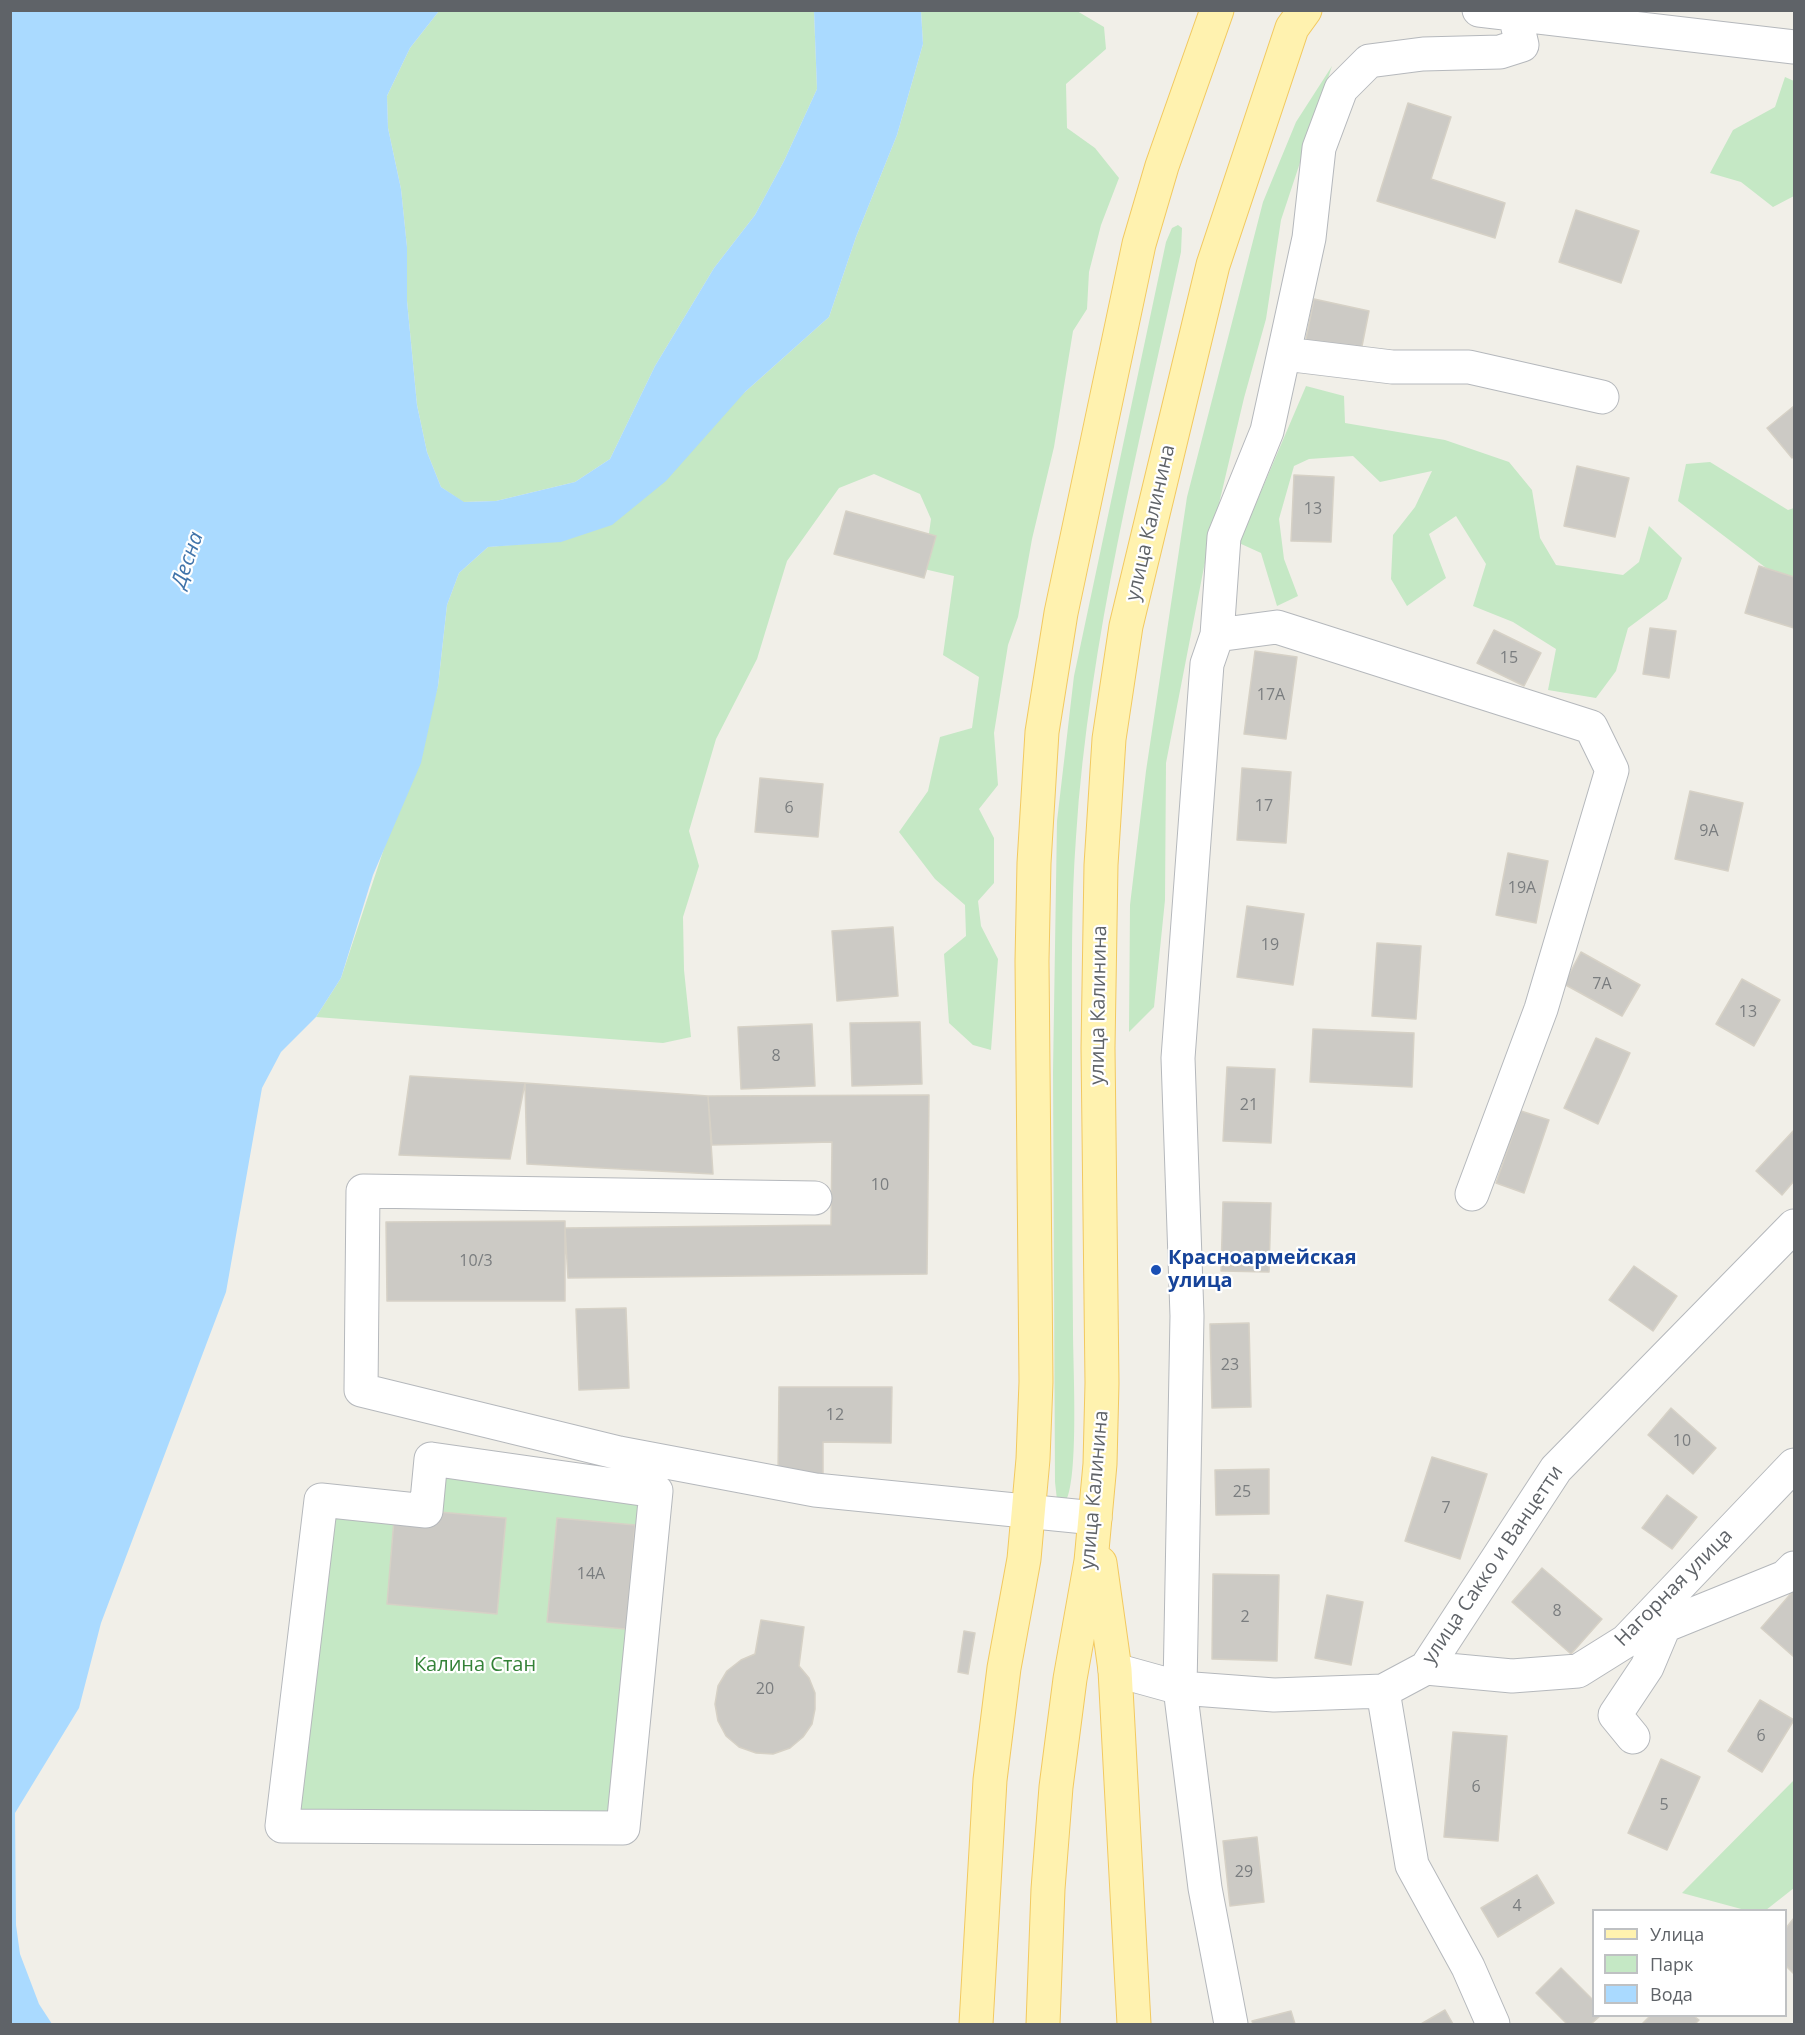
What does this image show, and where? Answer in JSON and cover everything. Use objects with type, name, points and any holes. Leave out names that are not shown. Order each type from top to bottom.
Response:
[{"type":"main road","points":[[976,2025],[982,1875],[990,1780],[1004,1668],[1024,1559],[1029,1513],[1036,1382],[1032,961],[1034,863],[1042,732],[1061,613],[1139,244],[1162,166],[1217,10]]},
{"type":"main road","name":"улица Калинина","points":[[1043,2025],[1048,1889],[1056,1787],[1070,1679],[1095,1527],[1102,1394],[1099,962],[1101,866],[1110,728],[1126,626],[1213,265],[1292,28],[1305,10]]},
{"type":"main road","points":[[1095,1527],[1115,1670],[1134,2025]]},
{"type":"street","points":[[1479,10],[1794,47]]},
{"type":"street","points":[[1231,2025],[1205,1888],[1180,1688],[1186,1316],[1178,1058],[1207,664],[1216,635],[1224,537],[1267,430],[1309,238],[1319,148],[1341,89],[1369,62],[1423,54],[1500,52],[1522,45],[1515,15]]},
{"type":"street","points":[[1285,354],[1392,367],[1469,367],[1602,397]]},
{"type":"street","points":[[1216,635],[1277,627],[1591,727],[1612,770],[1541,1010],[1472,1194]]},
{"type":"street","points":[[815,1198],[363,1191],[361,1390],[619,1453],[815,1490],[1029,1513],[1095,1527]]},
{"type":"street","name":"улица Сакко и Ванцетти","points":[[1383,1691],[1426,1668],[1556,1469],[1794,1226]]},
{"type":"street","points":[[431,1459],[656,1491],[623,1828],[282,1826],[321,1500],[426,1511],[431,1459]]},
{"type":"street","name":"Нагорная улица","points":[[1426,1668],[1512,1676],[1578,1671],[1626,1641],[1794,1465]]},
{"type":"street","points":[[1626,1641],[1663,1629],[1785,1577],[1794,1568]]},
{"type":"street","points":[[1633,1737],[1616,1714],[1647,1666],[1663,1629]]},
{"type":"street","points":[[1115,1670],[1180,1688],[1274,1695],[1383,1691],[1412,1865],[1468,1967],[1493,2025]]},
{"type":"green space","points":[[439,11],[814,11],[817,89],[784,161],[755,215],[714,268],[655,366],[610,459],[575,482],[496,501],[463,502],[441,487],[427,452],[417,405],[407,301],[407,247],[401,189],[388,128],[387,96],[410,48]]},
{"type":"green space","points":[[921,11],[1077,11],[1104,27],[1106,49],[1066,84],[1067,128],[1095,148],[1119,178],[1101,225],[1089,272],[1087,309],[1073,331],[1054,447],[1032,539],[1018,617],[1008,645],[994,733],[998,785],[979,809],[994,838],[994,883],[978,901],[981,926],[998,959],[991,1050],[973,1045],[949,1023],[944,954],[966,936],[965,905],[935,879],[899,832],[928,791],[940,737],[972,728],[979,677],[943,655],[954,576],[924,569],[931,519],[920,494],[874,474],[839,488],[787,561],[757,659],[716,739],[689,831],[699,866],[683,917],[684,970],[691,1037],[663,1043],[316,1017],[341,978],[438,686],[447,605],[459,573],[488,547],[522,544],[745,392],[829,317],[856,237],[897,135],[923,44]]},
{"type":"green space","points":[[1332,66],[1281,220],[1266,319],[1244,398],[1204,567],[1166,763],[1165,900],[1154,1007],[1129,1032],[1130,905],[1146,771],[1187,497],[1263,202],[1296,122]]},
{"type":"green space","points":[[1785,77],[1794,81],[1794,196],[1773,207],[1741,182],[1710,173],[1733,130],[1775,107]]},
{"type":"green space","points":[[1178,225],[1182,228],[1181,252],[1133,470],[1104,616],[1092,690],[1076,837],[1072,964],[1074,1445],[1073,1468],[1066,1501],[1057,1500],[1055,1482],[1053,1072],[1057,821],[1074,676],[1166,242],[1172,228]]},
{"type":"green space","points":[[1306,386],[1344,396],[1345,423],[1445,440],[1509,462],[1532,490],[1540,538],[1556,565],[1623,575],[1639,562],[1649,526],[1682,558],[1667,599],[1628,628],[1616,671],[1596,698],[1548,690],[1556,649],[1513,622],[1473,606],[1486,564],[1456,516],[1429,534],[1446,578],[1407,606],[1391,579],[1393,535],[1415,507],[1432,471],[1380,482],[1353,456],[1309,459],[1294,466],[1279,519],[1284,559],[1298,596],[1277,606],[1261,553],[1239,543]]},
{"type":"green space","points":[[1710,462],[1788,510],[1794,508],[1794,581],[1782,580],[1678,501],[1686,464]]},
{"type":"green space","name":"Калина Стан","points":[[431,1459],[653,1492],[623,1827],[282,1826],[321,1500],[426,1511]]},
{"type":"green space","points":[[1794,1780],[1794,1888],[1767,1909],[1741,1909],[1682,1893]]},
{"type":"water","name":"Десна","points":[[11,10],[439,11],[410,48],[387,96],[388,128],[401,189],[407,247],[407,301],[417,405],[427,452],[441,487],[464,502],[496,501],[575,482],[610,459],[655,366],[714,268],[755,215],[784,161],[817,89],[814,11],[921,11],[923,44],[897,135],[856,237],[829,317],[745,392],[666,481],[612,525],[561,542],[488,547],[459,573],[447,605],[438,686],[421,763],[373,875],[341,978],[316,1017],[281,1052],[262,1088],[226,1292],[101,1623],[79,1708],[15,1813],[16,1925],[20,1954],[39,2004],[52,2024],[10,2024]]},
{"type":"building","points":[[1408,103],[1451,117],[1431,179],[1505,203],[1495,238],[1377,201]]},
{"type":"building","points":[[1576,210],[1639,231],[1621,283],[1559,262]]},
{"type":"building","points":[[1314,299],[1369,311],[1360,356],[1305,344]]},
{"type":"building","points":[[1794,406],[1794,456],[1792,458],[1767,428]]},
{"type":"building","points":[[1577,466],[1629,478],[1615,537],[1564,526]]},
{"type":"building","points":[[1294,475],[1334,477],[1331,542],[1291,541]]},
{"type":"building","points":[[846,511],[936,536],[924,578],[834,554]]},
{"type":"building","points":[[1759,566],[1794,577],[1794,628],[1745,613]]},
{"type":"building","points":[[1650,628],[1676,631],[1669,678],[1643,674]]},
{"type":"building","points":[[1494,630],[1541,653],[1524,686],[1477,663]]},
{"type":"building","points":[[1255,651],[1297,657],[1286,739],[1244,734]]},
{"type":"building","points":[[1242,768],[1291,772],[1286,843],[1237,840]]},
{"type":"building","points":[[760,778],[823,784],[818,837],[755,832]]},
{"type":"building","points":[[1690,791],[1743,803],[1728,871],[1675,859]]},
{"type":"building","points":[[1508,853],[1548,861],[1536,923],[1496,915]]},
{"type":"building","points":[[1247,906],[1304,914],[1293,985],[1237,977]]},
{"type":"building","points":[[893,927],[898,996],[837,1001],[832,931]]},
{"type":"building","points":[[1377,943],[1421,946],[1416,1019],[1372,1016]]},
{"type":"building","points":[[1581,952],[1640,985],[1622,1016],[1564,984]]},
{"type":"building","points":[[1742,979],[1780,1000],[1754,1046],[1716,1024]]},
{"type":"building","points":[[920,1022],[922,1084],[852,1086],[850,1023]]},
{"type":"building","points":[[812,1024],[815,1086],[741,1089],[738,1027]]},
{"type":"building","points":[[1313,1029],[1414,1033],[1412,1087],[1310,1082]]},
{"type":"building","points":[[1596,1038],[1630,1053],[1598,1124],[1564,1108]]},
{"type":"building","points":[[1227,1067],[1275,1069],[1271,1143],[1223,1141]]},
{"type":"building","points":[[410,1076],[525,1083],[510,1159],[399,1155]]},
{"type":"building","points":[[525,1083],[708,1096],[713,1174],[527,1164]]},
{"type":"building","points":[[929,1095],[927,1274],[568,1278],[565,1228],[831,1225],[832,1142],[712,1145],[708,1096]]},
{"type":"building","points":[[1521,1111],[1549,1120],[1524,1193],[1496,1183]]},
{"type":"building","points":[[1794,1130],[1794,1181],[1782,1195],[1756,1171]]},
{"type":"building","points":[[1223,1202],[1271,1203],[1269,1272],[1221,1271]]},
{"type":"building","points":[[565,1221],[565,1301],[387,1301],[386,1222]]},
{"type":"building","points":[[1634,1266],[1677,1296],[1653,1331],[1609,1300]]},
{"type":"building","points":[[626,1308],[629,1388],[579,1390],[576,1309]]},
{"type":"building","points":[[1249,1323],[1251,1407],[1212,1408],[1210,1324]]},
{"type":"building","points":[[779,1387],[892,1387],[891,1443],[823,1442],[823,1476],[778,1476]]},
{"type":"building","points":[[1671,1408],[1716,1448],[1693,1474],[1648,1435]]},
{"type":"building","points":[[1432,1457],[1487,1474],[1460,1559],[1405,1541]]},
{"type":"building","points":[[1269,1469],[1269,1514],[1216,1515],[1215,1470]]},
{"type":"building","points":[[1667,1495],[1697,1517],[1672,1549],[1642,1528]]},
{"type":"building","points":[[395,1508],[506,1518],[497,1614],[387,1604]]},
{"type":"building","points":[[557,1518],[635,1525],[626,1629],[547,1622]]},
{"type":"building","points":[[1542,1568],[1602,1619],[1571,1654],[1512,1602]]},
{"type":"building","points":[[1213,1574],[1279,1575],[1277,1661],[1212,1659]]},
{"type":"building","points":[[1794,1590],[1794,1657],[1761,1628]]},
{"type":"building","points":[[1327,1595],[1363,1602],[1351,1665],[1315,1658]]},
{"type":"building","points":[[761,1620],[804,1627],[799,1666],[809,1678],[815,1693],[812,1724],[803,1737],[790,1748],[773,1754],[756,1753],[739,1747],[726,1736],[718,1721],[715,1704],[718,1686],[727,1671],[741,1660],[755,1654]]},
{"type":"building","points":[[964,1631],[975,1633],[968,1674],[958,1672]]},
{"type":"building","points":[[1760,1700],[1794,1720],[1762,1772],[1728,1751]]},
{"type":"building","points":[[1453,1732],[1507,1736],[1498,1841],[1444,1837]]},
{"type":"building","points":[[1661,1759],[1700,1777],[1667,1850],[1628,1833]]},
{"type":"building","points":[[1257,1837],[1264,1902],[1230,1906],[1223,1841]]},
{"type":"building","points":[[1537,1875],[1554,1903],[1498,1937],[1481,1908]]},
{"type":"building","points":[[1794,1918],[1794,1974],[1787,1967],[1787,1927]]},
{"type":"building","points":[[1561,1968],[1592,1999],[1592,2017],[1599,2017],[1591,2024],[1567,2024],[1536,1993]]},
{"type":"building","points":[[1445,2010],[1453,2024],[1421,2024]]},
{"type":"building","points":[[1291,2011],[1295,2024],[1253,2024],[1252,2021]]},
{"type":"building","points":[[1649,2017],[1695,2017],[1699,2020],[1695,2024],[1642,2024]]},
{"type":"place","name":"Красноармейская улица","points":[[1156,1270]]}]
